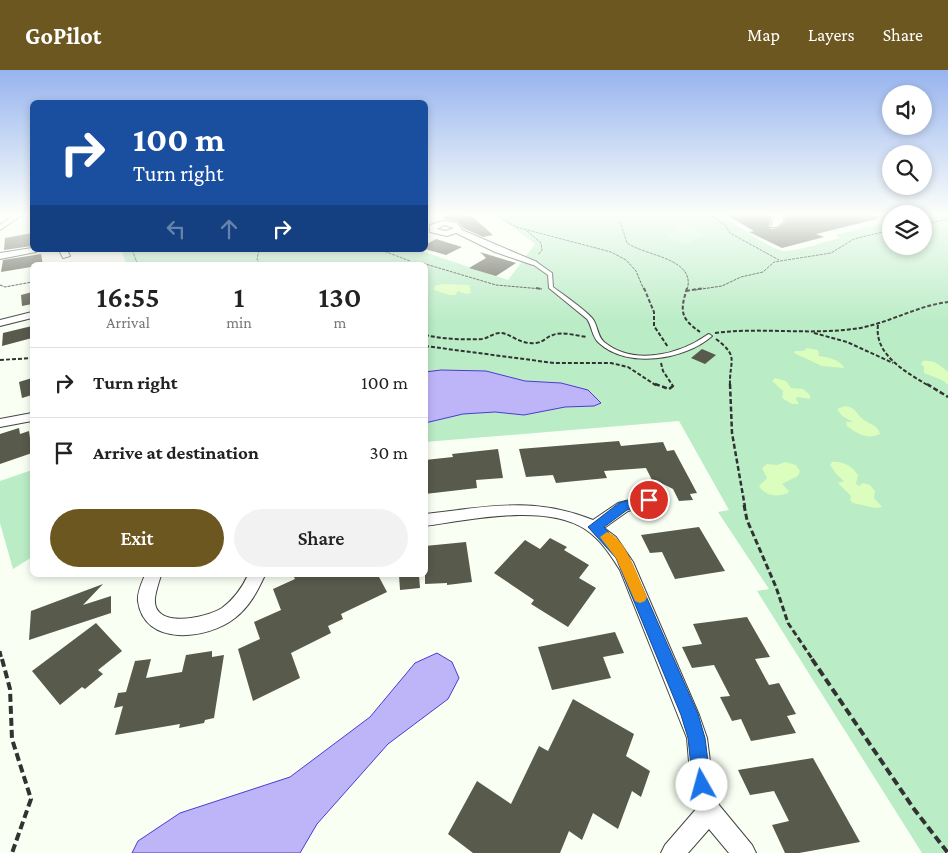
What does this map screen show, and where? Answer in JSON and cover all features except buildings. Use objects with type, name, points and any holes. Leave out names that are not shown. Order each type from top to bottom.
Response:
[{"type":"street","points":[[497,250],[533,262]]},
{"type":"street","points":[[0,256],[30,251]]},
{"type":"street","points":[[0,323],[30,316]]},
{"type":"street","points":[[0,423],[30,417]]},
{"type":"street","points":[[594,527],[623,507],[649,500]]},
{"type":"street","points":[[428,520],[541,510],[569,514],[594,527],[610,540],[622,555],[690,714],[697,738],[702,785],[709,810],[744,853]]},
{"type":"street","points":[[152,577],[146,598],[148,608],[153,618],[163,625],[176,628],[191,628],[223,618],[247,596],[256,577]]},
{"type":"street","points":[[673,853],[709,810]]},
{"type":"lane","points":[[533,262],[550,274],[552,278],[550,285],[556,292],[592,321],[598,338],[617,350],[639,355],[661,356],[696,346],[709,336]]},
{"type":"path","points":[[533,262],[542,250]]},
{"type":"path","points":[[602,250],[626,260],[636,271],[654,312],[656,330],[673,354]]},
{"type":"path","points":[[645,250],[686,272],[689,280],[682,308],[685,320],[698,331],[727,347],[732,356],[730,376],[732,433],[744,508],[751,533],[776,587],[788,623],[914,809],[948,853]]},
{"type":"path","points":[[760,250],[780,261]]},
{"type":"path","points":[[686,292],[722,286],[741,277],[763,272],[771,263],[831,253],[837,250]]},
{"type":"path","points":[[386,252],[412,262]]},
{"type":"path","points":[[428,264],[496,284],[556,292]]},
{"type":"path","points":[[0,284],[7,286],[30,282]]},
{"type":"path","points":[[709,336],[733,331],[810,332],[878,325],[924,306],[948,302]]},
{"type":"path","points":[[878,325],[875,332],[876,339],[884,352],[900,366]]},
{"type":"path","points":[[810,332],[865,349],[900,366],[948,397]]},
{"type":"path","points":[[428,336],[440,338],[485,339],[499,333],[508,335],[519,342],[535,343],[545,341],[552,335],[559,333],[598,338]]},
{"type":"path","points":[[428,346],[554,363],[611,363],[628,367],[661,388],[669,389],[673,386],[664,371],[661,356]]},
{"type":"path","points":[[0,360],[30,358]]},
{"type":"path","points":[[0,651],[10,689],[12,739],[31,799],[12,853]]},
{"type":"shaded area","points":[[531,250],[882,250],[882,255],[932,255],[932,250],[948,250],[948,853],[922,853],[757,591],[769,589],[718,512],[729,510],[679,421],[428,442],[428,262],[126,262],[122,252],[424,252],[508,280]]},
{"type":"shaded area","points":[[486,371],[525,381],[561,383],[588,390],[601,403],[594,406],[565,407],[524,415],[495,412],[463,414],[428,422],[428,372]]},
{"type":"shaded area","points":[[30,471],[30,558],[13,569],[0,523],[0,481]]},
{"type":"shaded area","points":[[437,653],[452,662],[459,678],[448,699],[388,744],[317,824],[300,853],[132,853],[138,841],[180,813],[290,777],[370,717],[415,663]]},
{"type":"sand","points":[[443,284],[469,285],[471,293],[466,294],[458,291],[455,295],[449,295],[434,290],[435,286]]},
{"type":"sand","points":[[807,348],[818,350],[819,356],[837,361],[844,368],[822,366],[794,353],[795,351],[803,351]]},
{"type":"sand","points":[[923,361],[934,362],[948,372],[948,385],[942,380],[924,373],[924,367],[921,364]]},
{"type":"sand","points":[[775,378],[786,381],[791,388],[803,389],[810,395],[810,399],[797,397],[796,399],[799,404],[792,404],[782,398],[783,391],[772,381]]},
{"type":"sand","points":[[845,406],[854,409],[864,420],[876,427],[880,434],[867,436],[847,426],[846,422],[853,422],[842,416],[837,409]]},
{"type":"sand","points":[[785,462],[796,465],[800,471],[798,476],[782,484],[789,491],[788,493],[776,495],[768,494],[762,490],[759,486],[767,478],[762,468],[767,464],[777,465]]},
{"type":"sand","points":[[832,462],[843,463],[853,469],[858,475],[856,484],[859,486],[863,483],[870,485],[875,491],[874,498],[882,507],[875,508],[853,503],[850,500],[851,496],[838,483],[844,481],[830,465]]},
{"type":"slow traffic","points":[[607,537],[622,555],[640,597]]},
{"type":"route","points":[[649,500],[640,501],[616,510],[594,527],[605,535],[622,555],[690,714],[697,738],[702,785]]}]
